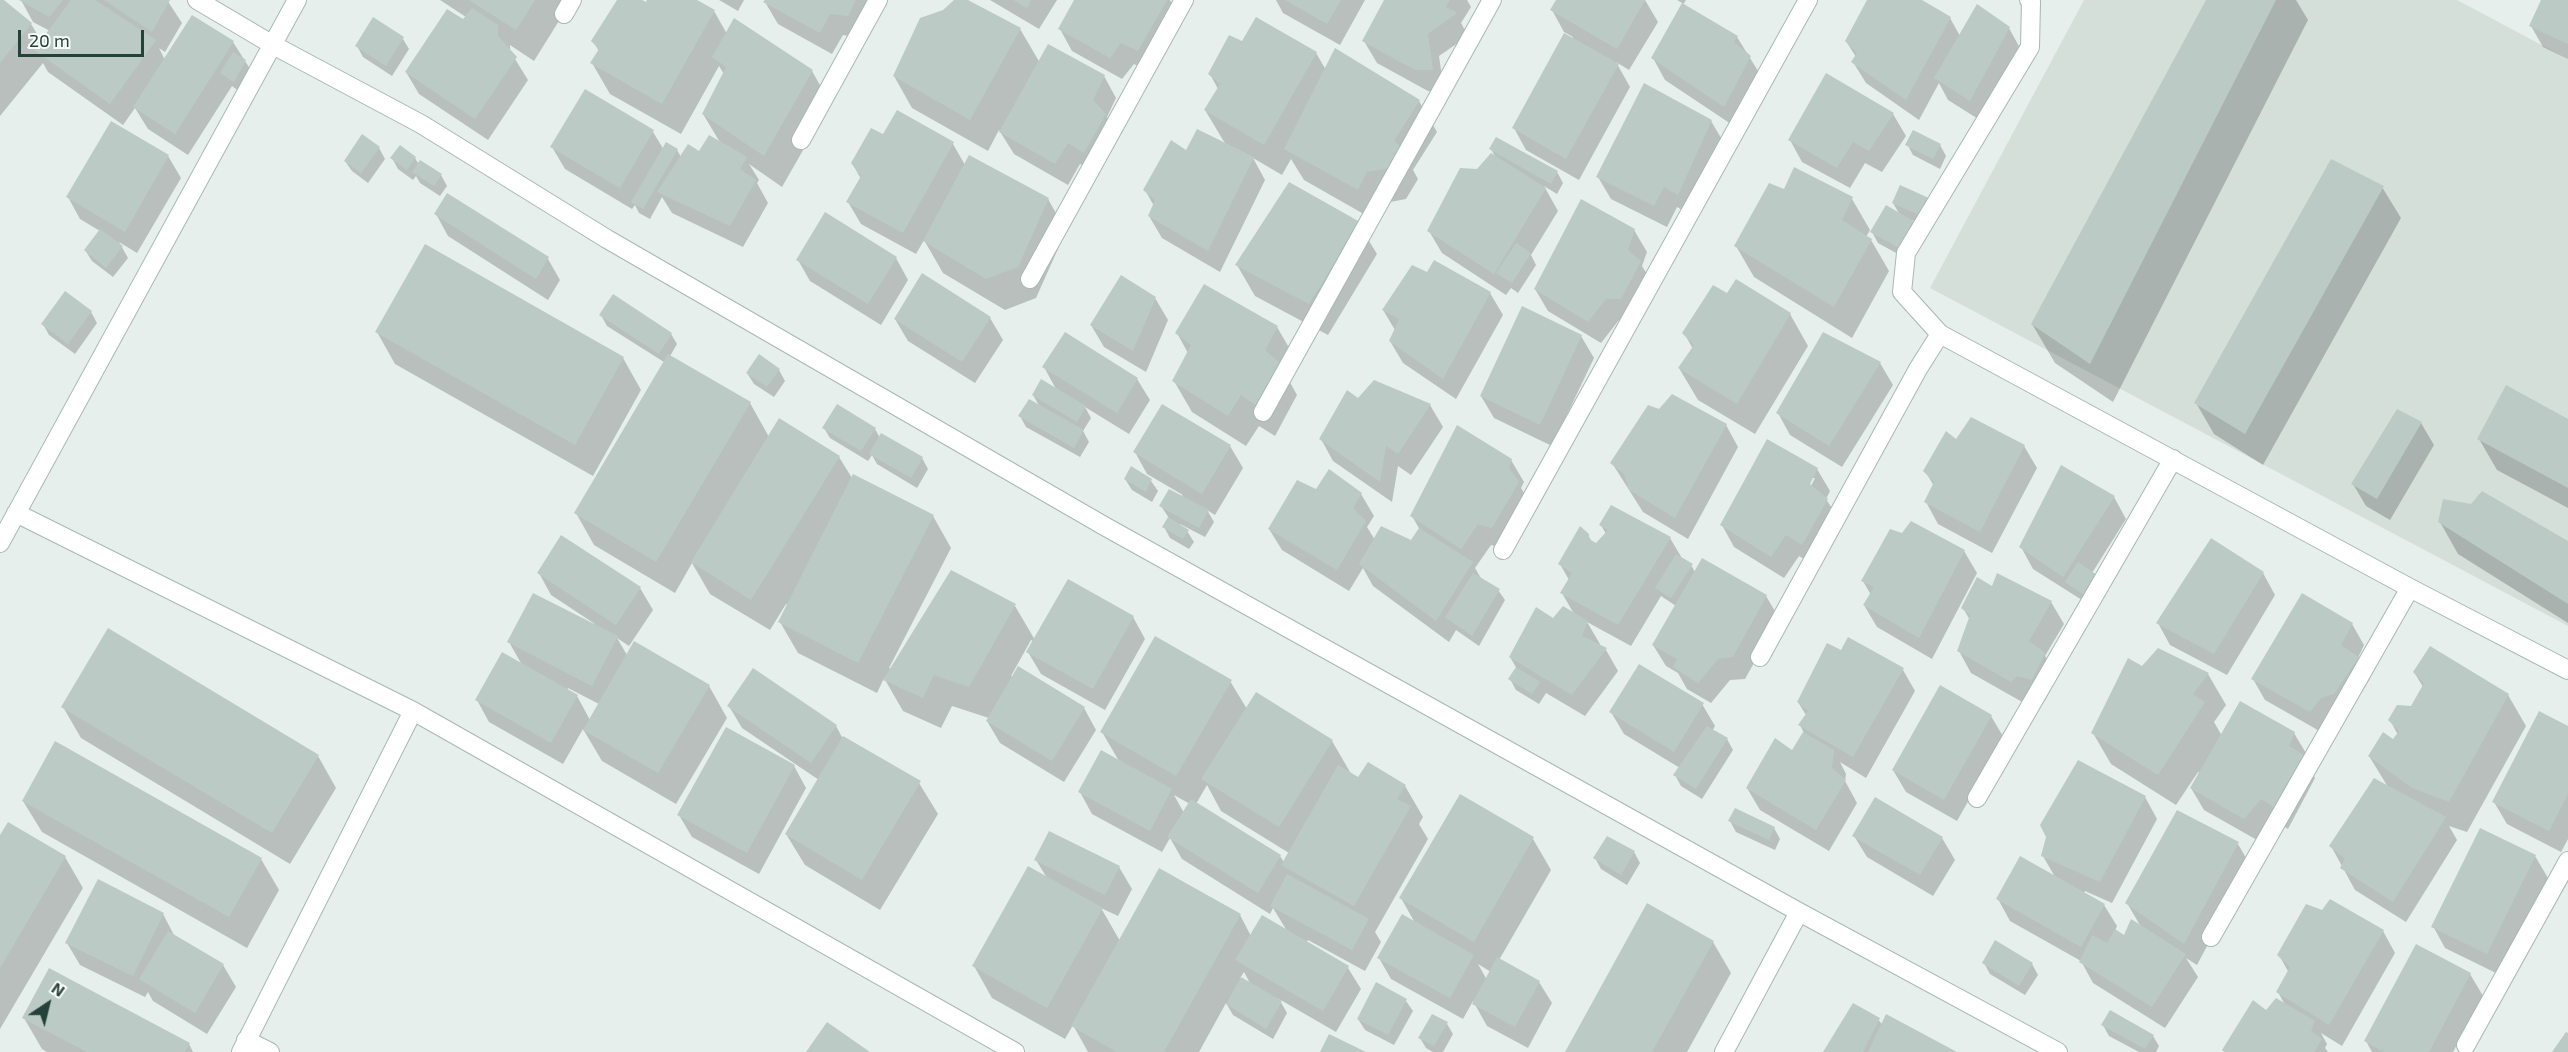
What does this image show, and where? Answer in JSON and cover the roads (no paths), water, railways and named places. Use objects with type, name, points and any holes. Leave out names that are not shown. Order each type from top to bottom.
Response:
[{"type":"street","points":[[197,0],[273,45],[421,124],[607,239],[1116,533],[1799,912],[2058,1052]]},
{"type":"street","points":[[0,543],[297,0]]},
{"type":"street","points":[[801,140],[878,0]]},
{"type":"street","points":[[1030,279],[1185,0]]},
{"type":"street","points":[[1263,412],[1492,0]]},
{"type":"street","points":[[1503,550],[1808,0]]},
{"type":"street","points":[[2029,0],[2031,2],[2030,47],[1906,253],[1902,292],[1940,334],[2410,588],[2568,670]]},
{"type":"street","points":[[1760,657],[1918,369],[1940,334]]},
{"type":"street","points":[[1977,798],[2173,459]]},
{"type":"street","points":[[16,513],[412,711],[1015,1052]]},
{"type":"street","points":[[2211,937],[2410,588]]},
{"type":"street","points":[[270,1052],[243,1046],[412,711]]},
{"type":"street","points":[[2466,1045],[2568,861]]},
{"type":"street","points":[[1724,1052],[1799,912]]}]
